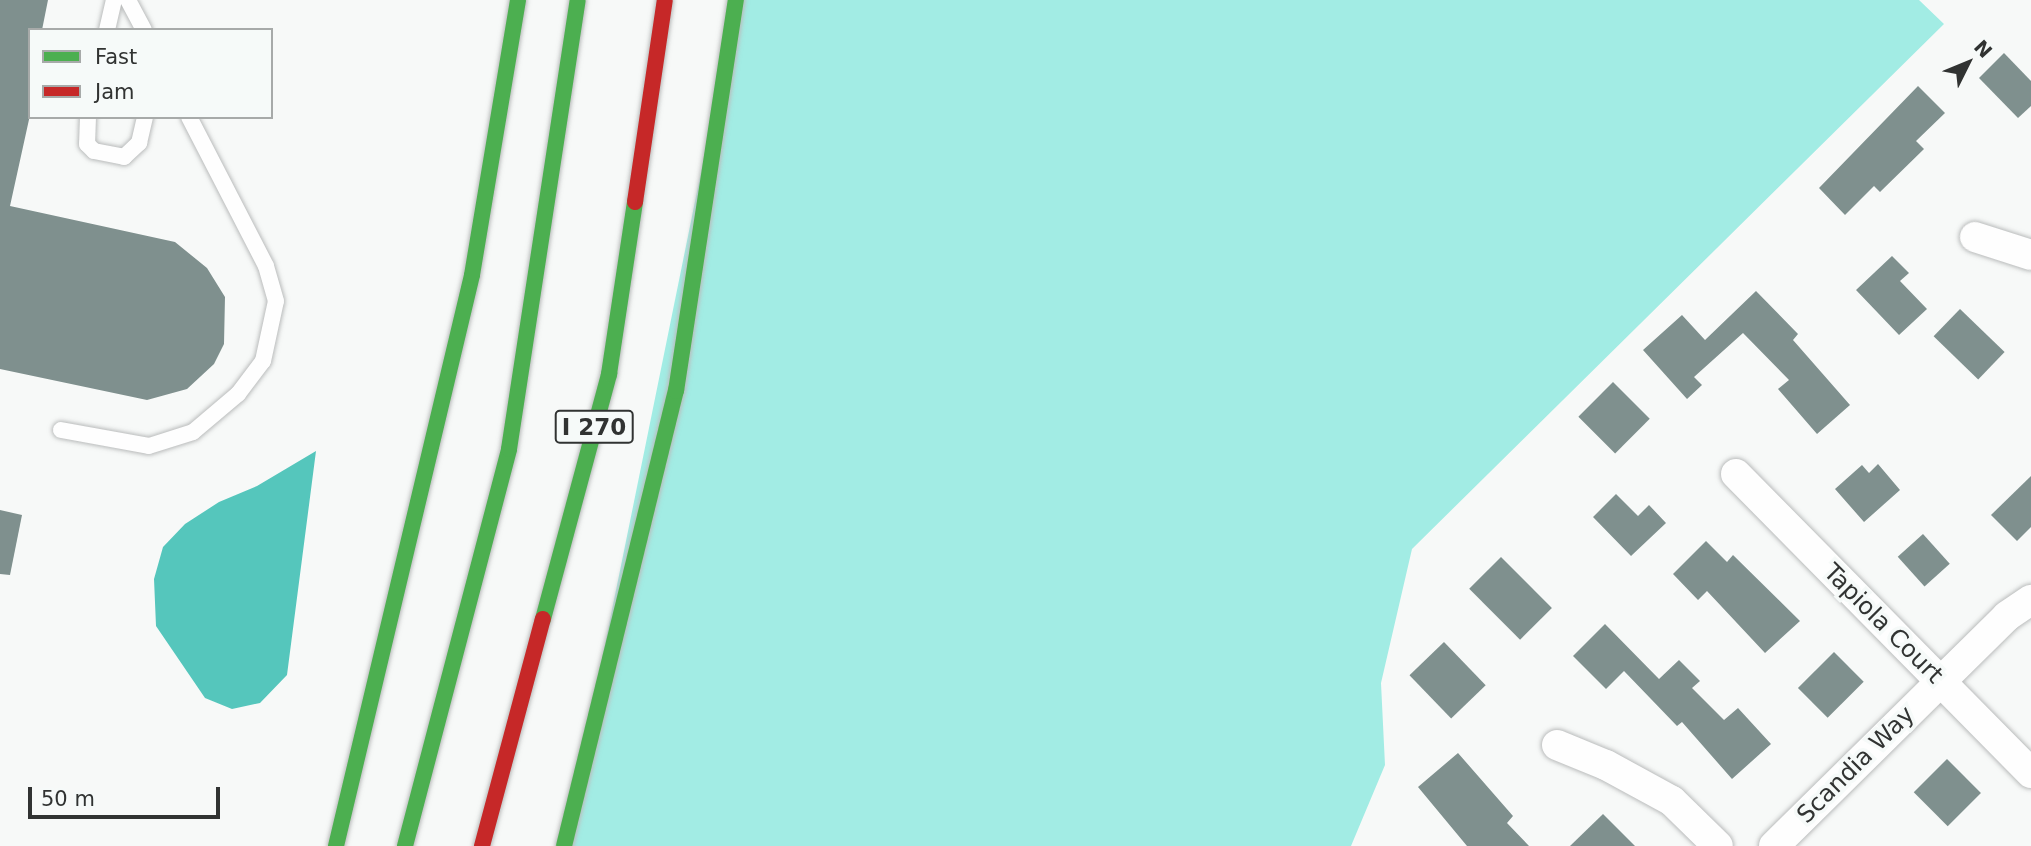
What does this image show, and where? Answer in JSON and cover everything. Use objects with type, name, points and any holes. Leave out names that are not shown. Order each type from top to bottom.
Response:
[{"type":"highway","points":[[336,846],[472,275],[518,0]]},
{"type":"highway","points":[[405,846],[509,449],[578,0]]},
{"type":"highway","name":"I 270","points":[[482,846],[609,373],[665,0]]},
{"type":"highway","name":"I 270","points":[[564,846],[676,391],[736,0]]},
{"type":"street","points":[[1975,237],[2031,255]]},
{"type":"street","name":"Tapiola Court","points":[[1736,474],[2031,773]]},
{"type":"street","name":"Scandia Way","points":[[1774,846],[2007,616],[2031,600]]},
{"type":"street","points":[[1557,745],[1606,765],[1672,801],[1718,846]]},
{"type":"lane","points":[[107,28],[114,0]]},
{"type":"lane","points":[[128,0],[143,28]]},
{"type":"lane","points":[[88,119],[87,144],[94,151],[124,157],[139,143],[145,119]]},
{"type":"lane","points":[[61,430],[149,446],[192,432],[238,394],[263,361],[276,301],[266,266],[190,119]]},
{"type":"shaded area","points":[[736,0],[1919,0],[1944,24],[1412,549],[1381,683],[1385,765],[1351,846],[564,846]]},
{"type":"shaded area","points":[[316,451],[287,675],[260,703],[232,709],[205,698],[156,626],[154,579],[163,547],[185,524],[219,502],[257,486]]},
{"type":"building","points":[[0,0],[48,0],[42,28],[28,28],[29,119],[10,206],[175,242],[207,268],[225,297],[224,344],[214,364],[187,389],[147,400],[0,369]]},
{"type":"building","points":[[2004,53],[2031,81],[2031,106],[2018,118],[1979,78]]},
{"type":"building","points":[[1918,86],[1945,113],[1916,141],[1924,149],[1880,192],[1874,186],[1845,215],[1819,188]]},
{"type":"building","points":[[1892,256],[1909,273],[1900,281],[1927,309],[1899,335],[1856,290]]},
{"type":"building","points":[[1756,291],[1798,334],[1793,340],[1850,405],[1817,434],[1778,389],[1789,380],[1743,333],[1694,377],[1702,385],[1687,399],[1643,350],[1682,315],[1705,340]]},
{"type":"building","points":[[1960,309],[2005,352],[1978,379],[1934,336]]},
{"type":"building","points":[[1613,382],[1650,419],[1615,453],[1578,417]]},
{"type":"building","points":[[1878,464],[1900,490],[1864,522],[1835,489],[1862,465],[1869,473]]},
{"type":"building","points":[[2031,476],[2031,527],[2017,541],[1991,515]]},
{"type":"building","points":[[1616,494],[1638,516],[1649,505],[1666,523],[1631,556],[1593,517]]},
{"type":"building","points":[[0,510],[22,515],[10,575],[0,574]]},
{"type":"building","points":[[1923,534],[1950,564],[1924,586],[1898,557]]},
{"type":"building","points":[[1706,541],[1727,562],[1733,555],[1800,621],[1765,653],[1707,591],[1698,600],[1673,574]]},
{"type":"building","points":[[1501,557],[1552,608],[1520,640],[1469,589]]},
{"type":"building","points":[[1605,624],[1659,679],[1679,660],[1700,681],[1692,688],[1724,720],[1738,708],[1771,744],[1732,779],[1682,722],[1677,726],[1624,671],[1606,689],[1573,656]]},
{"type":"building","points":[[1444,642],[1486,685],[1451,719],[1409,675]]},
{"type":"building","points":[[1834,652],[1864,682],[1828,718],[1798,688]]},
{"type":"building","points":[[1458,753],[1513,816],[1507,823],[1529,846],[1467,846],[1418,787]]},
{"type":"building","points":[[1947,759],[1981,793],[1948,826],[1914,792]]},
{"type":"building","points":[[1603,814],[1635,846],[1570,846]]},
{"type":"traffic: fast","points":[[336,846],[472,275],[518,0]]},
{"type":"traffic: fast","points":[[405,846],[509,449],[578,0]]},
{"type":"traffic: fast","points":[[564,846],[676,391],[736,0]]},
{"type":"traffic: fast","points":[[543,619],[609,374],[635,202]]},
{"type":"traffic: jam","points":[[635,202],[665,0]]},
{"type":"traffic: jam","points":[[482,846],[543,619]]}]
